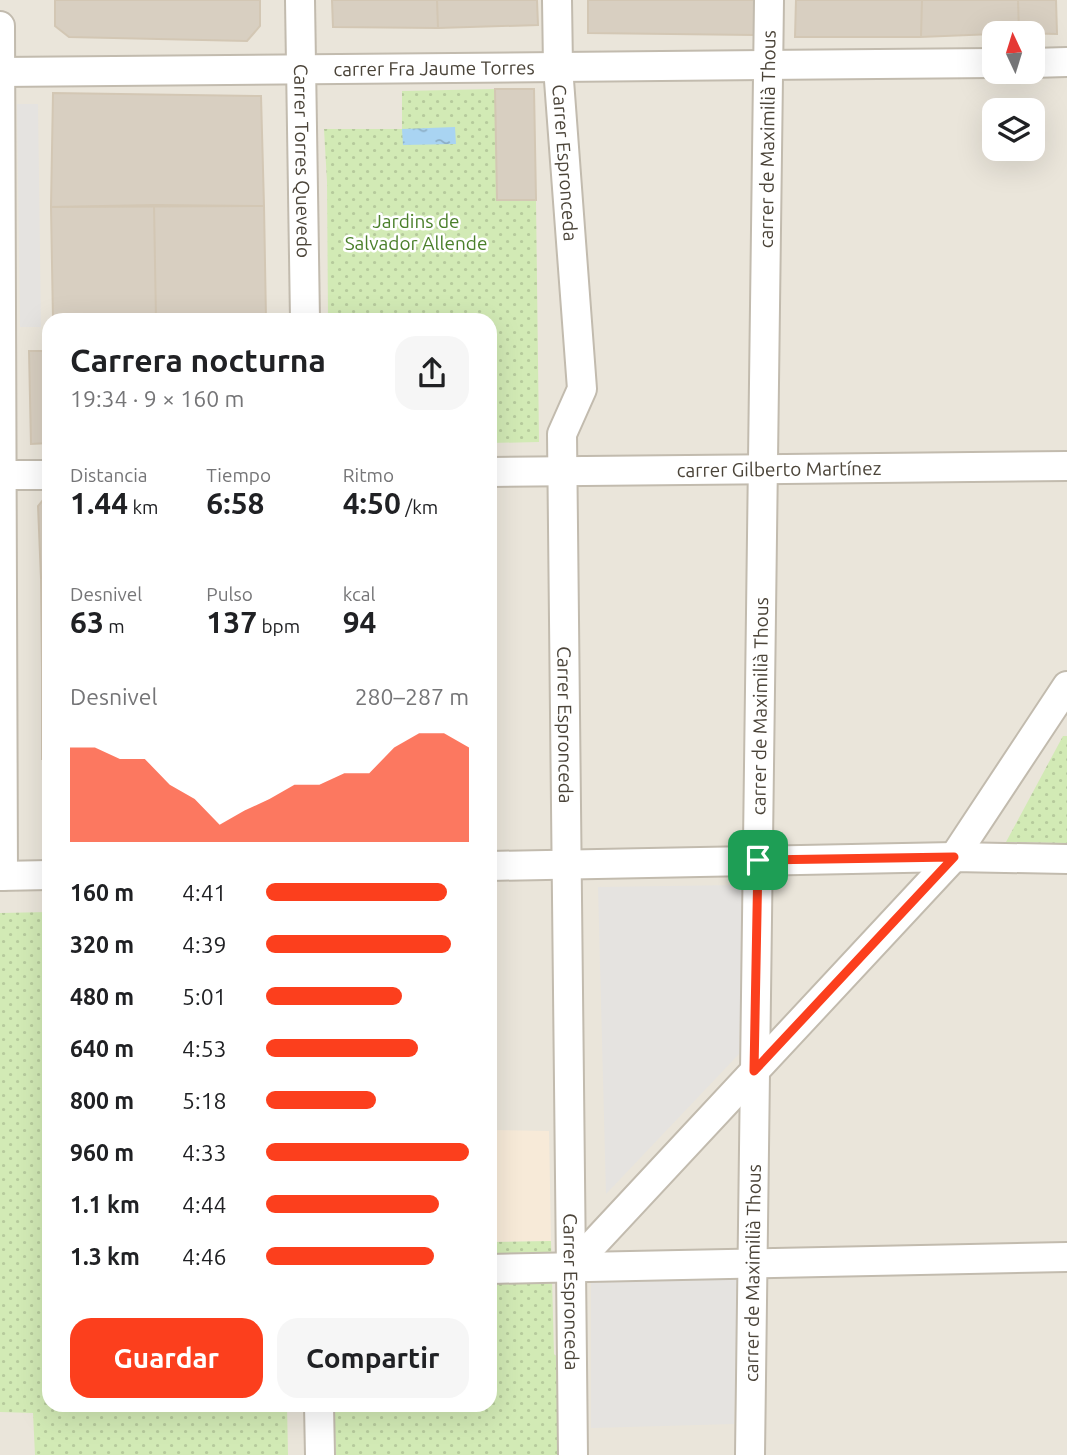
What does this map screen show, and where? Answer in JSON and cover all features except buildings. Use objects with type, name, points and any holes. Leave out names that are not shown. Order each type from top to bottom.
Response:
[{"type":"street","name":"Carrer Torres Quevedo","points":[[300,0],[305,313]]},
{"type":"street","name":"Carrer Espronceda","points":[[557,0],[558,68],[583,388],[562,434],[573,1455]]},
{"type":"street","name":"carrer de Maximilià Thous","points":[[750,1455],[769,0]]},
{"type":"street","points":[[0,26],[2,876],[42,875]]},
{"type":"street","points":[[1045,63],[1067,62]]},
{"type":"street","name":"carrer Fra Jaume Torres","points":[[0,72],[982,63]]},
{"type":"street","name":"carrer Gilberto Martínez","points":[[497,472],[1067,466]]},
{"type":"street","points":[[1,475],[42,475]]},
{"type":"street","points":[[572,1268],[954,857],[1067,686]]},
{"type":"street","points":[[497,866],[954,857],[1067,859]]},
{"type":"street","points":[[606,1194],[612,1224]]},
{"type":"street","points":[[497,1269],[1067,1257]]},
{"type":"street","points":[[319,1412],[320,1455]]},
{"type":"shaded area","points":[[0,0],[1067,0],[1067,1455],[0,1455]]},
{"type":"shaded area","points":[[17,104],[38,104],[41,327],[20,327]]},
{"type":"shaded area","points":[[743,885],[739,1054],[606,1194],[598,887]]},
{"type":"shaded area","points":[[497,1130],[549,1131],[551,1241],[497,1242]]},
{"type":"shaded area","points":[[739,1278],[734,1424],[591,1428],[591,1279]]},
{"type":"green space","name":"Jardins de Salvador Allende","points":[[495,89],[497,200],[536,200],[539,442],[497,443],[497,313],[328,313],[324,129],[402,129],[402,91]]},
{"type":"green space","points":[[1063,736],[1067,736],[1067,843],[1006,842]]},
{"type":"green space","points":[[42,912],[42,1412],[287,1412],[288,1455],[35,1455],[33,1413],[0,1412],[0,913]]},
{"type":"green space","points":[[551,1241],[554,1354],[565,1366],[565,1455],[336,1455],[334,1412],[497,1412],[497,1242]]},
{"type":"water","points":[[455,127],[456,144],[403,145],[402,129]]},
{"type":"route","points":[[954,857],[754,1071],[757,895],[758,860],[954,857]]}]
